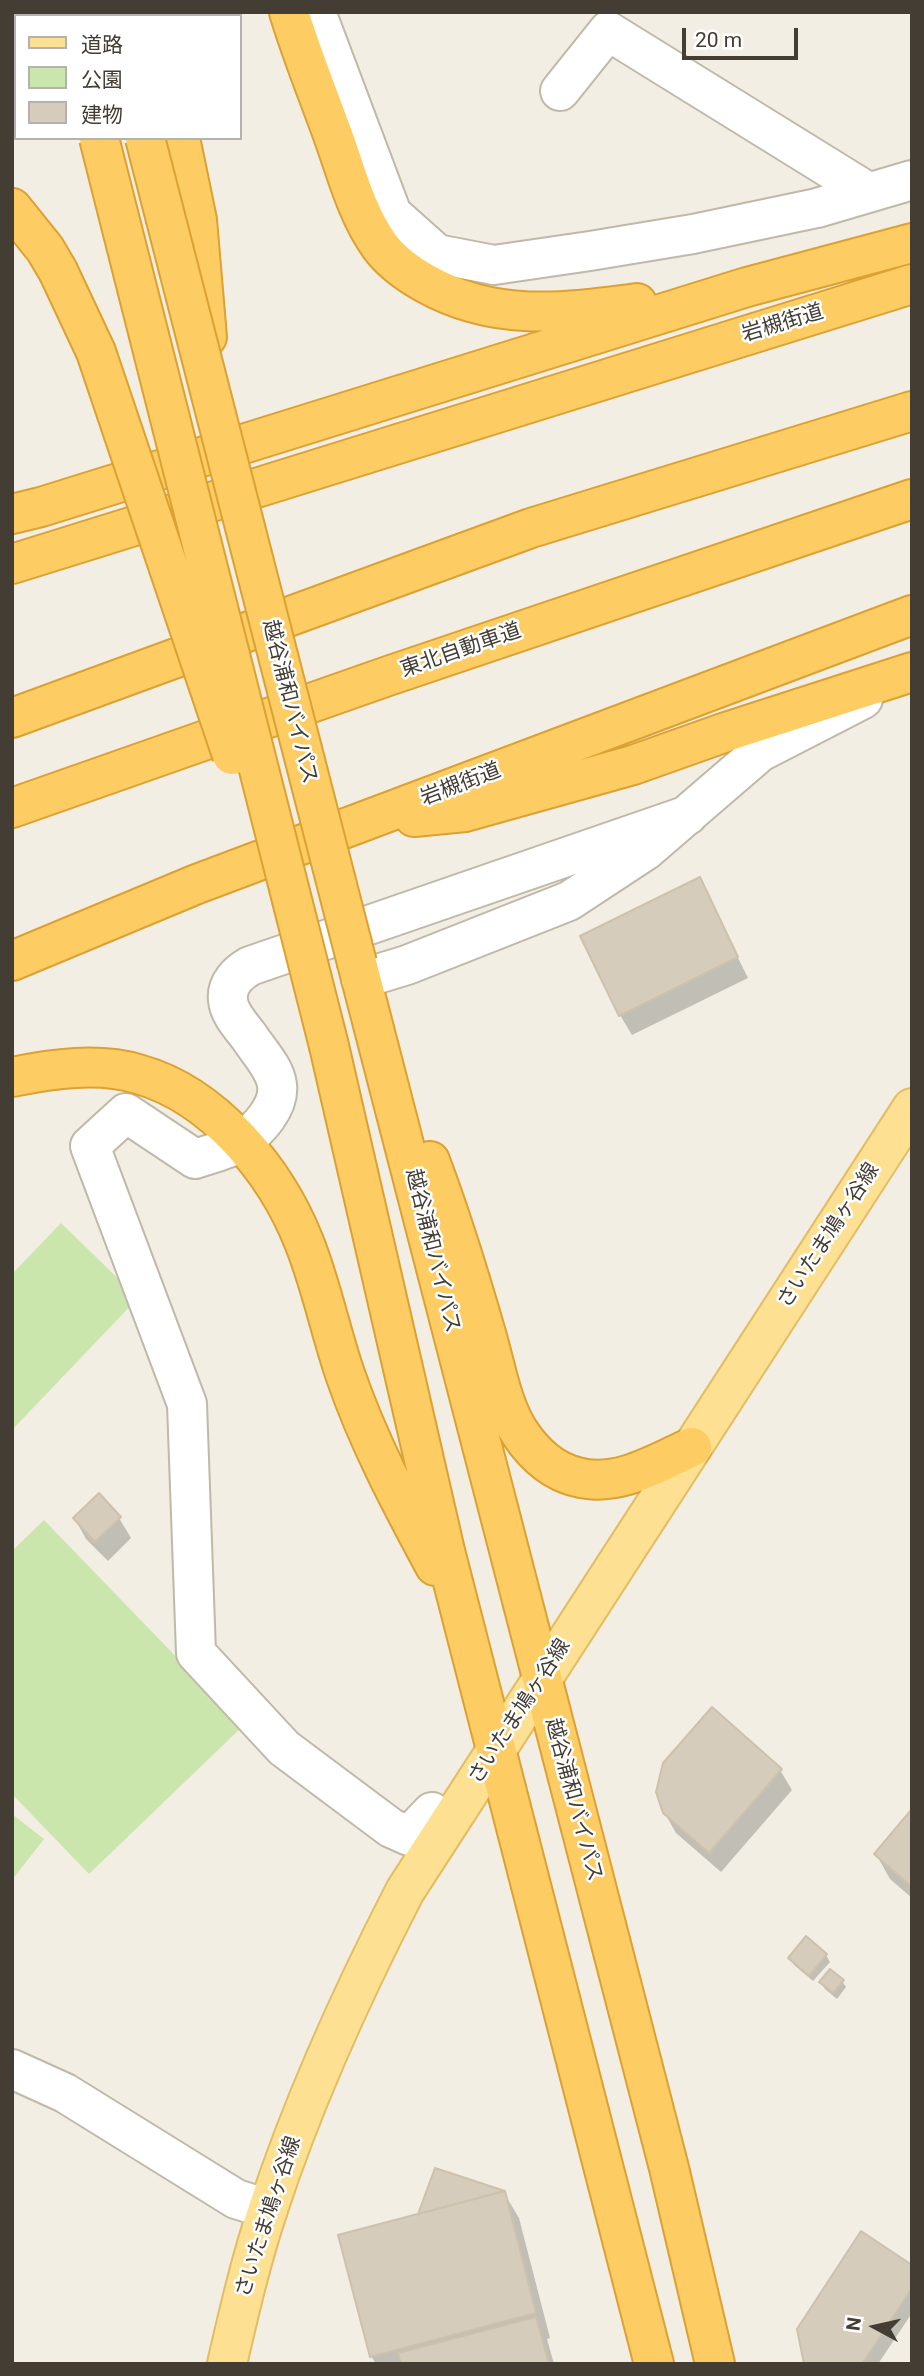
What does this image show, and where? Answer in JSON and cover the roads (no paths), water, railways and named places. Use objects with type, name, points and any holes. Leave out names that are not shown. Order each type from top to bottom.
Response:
[{"type":"highway","points":[[289,12],[362,215],[380,247],[411,275],[445,294],[481,306],[513,312],[567,312],[747,288]]},
{"type":"highway","points":[[100,140],[329,1046],[462,1617],[654,2364]]},
{"type":"highway","name":"越谷浦和バイパス","points":[[146,140],[668,2168],[715,2364]]},
{"type":"highway","points":[[180,140],[197,220],[214,411]]},
{"type":"highway","points":[[12,208],[45,248],[96,352],[329,1046]]},
{"type":"highway","points":[[12,514],[41,508],[747,288],[912,243]]},
{"type":"highway","name":"岩槻街道","points":[[12,564],[912,284]]},
{"type":"highway","points":[[12,718],[531,528],[912,411]]},
{"type":"highway","name":"東北自動車道","points":[[12,808],[401,671],[912,499]]},
{"type":"highway","name":"岩槻街道","points":[[12,961],[197,884],[912,615]]},
{"type":"highway","points":[[365,821],[466,812],[633,765],[726,732],[912,673]]},
{"type":"highway","points":[[12,948],[197,884]]},
{"type":"highway","points":[[359,971],[453,1221],[505,1398],[519,1431],[540,1458],[555,1469],[578,1478],[607,1479],[638,1472],[692,1447]]},
{"type":"highway","points":[[12,1077],[49,1069],[99,1068],[138,1073],[177,1091],[222,1122],[257,1157],[280,1192],[304,1242],[345,1375],[380,1460],[462,1617]]},
{"type":"main road","name":"さいたま鳩ヶ谷線","points":[[227,2364],[246,2282],[268,2208],[319,2072],[359,1980],[405,1891],[912,1108]]},
{"type":"street","points":[[316,12],[392,214],[437,254],[494,265],[576,253],[693,234],[817,208],[912,180]]},
{"type":"street","points":[[559,92],[608,31],[868,192]]},
{"type":"street","points":[[359,971],[407,965],[569,901],[645,851],[760,752],[912,673]]},
{"type":"street","points":[[432,1812],[409,1836],[391,1828],[284,1748],[196,1653],[187,1404],[90,1146],[126,1113],[195,1158],[241,1141],[263,1121],[277,1099],[277,1084],[273,1072],[233,1013],[228,1000],[230,986],[237,974],[250,966],[688,815]]},
{"type":"street","points":[[12,2069],[65,2093],[236,2199],[268,2208]]}]
